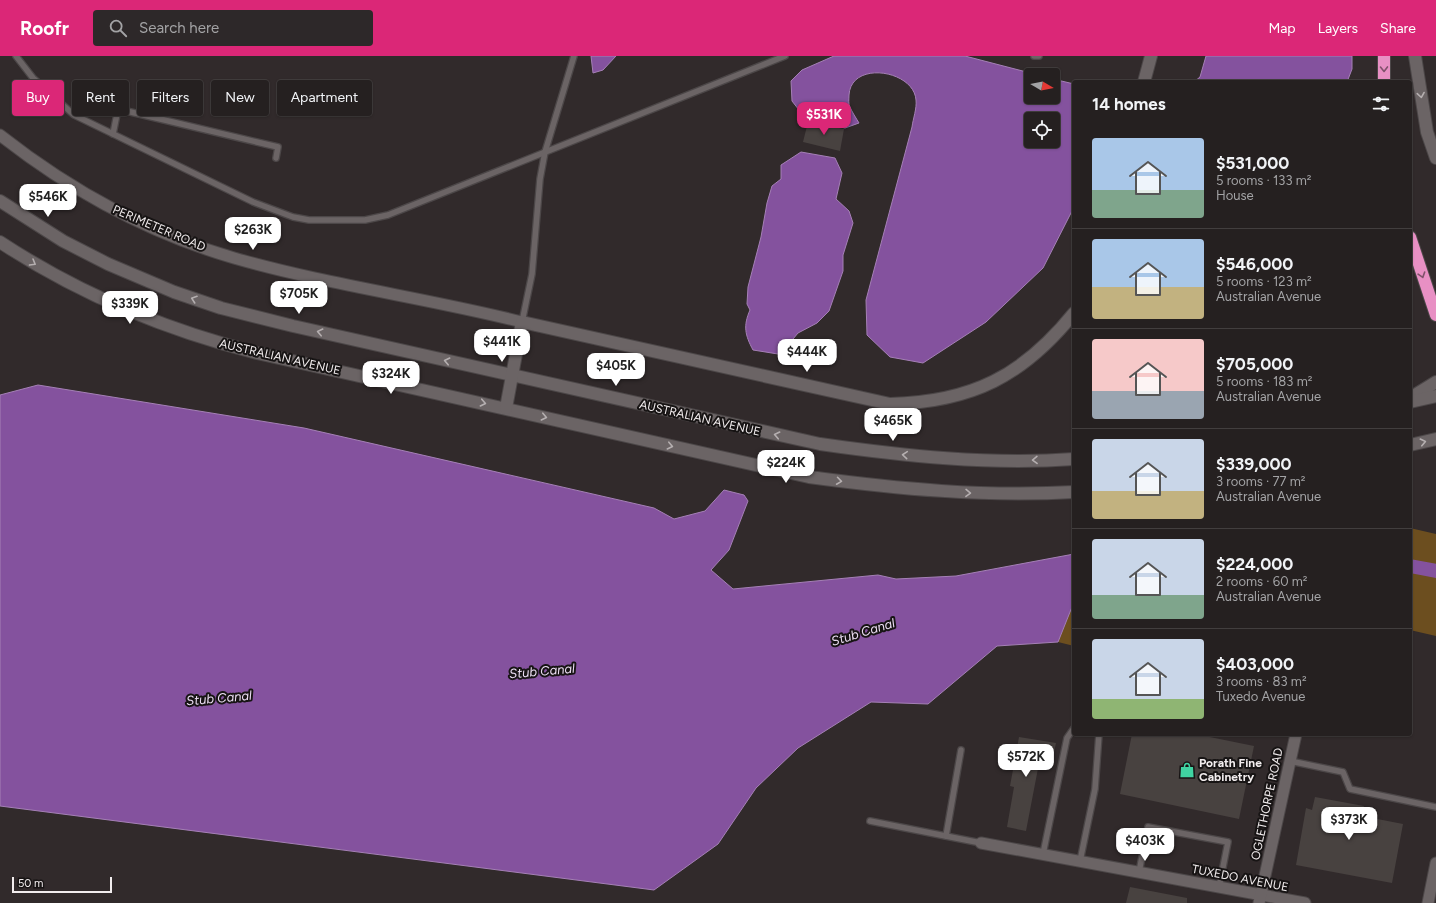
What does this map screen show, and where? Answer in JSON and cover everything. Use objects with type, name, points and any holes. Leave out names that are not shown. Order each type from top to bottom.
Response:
[{"type":"highway","points":[[1384,56],[1384,80]]},
{"type":"highway","points":[[1412,243],[1436,315]]},
{"type":"main road","points":[[1144,80],[1150,56]]},
{"type":"main road","points":[[1415,56],[1427,132],[1436,158]]},
{"type":"main road","name":"AUSTRALIAN AVENUE","points":[[0,201],[63,241],[152,284],[198,301],[293,326],[820,444],[868,451],[965,460],[1072,459]]},
{"type":"main road","name":"AUSTRALIAN AVENUE","points":[[0,242],[49,272],[99,298],[185,332],[257,353],[809,476],[861,484],[957,493],[1004,494],[1072,492]]},
{"type":"main road","name":"PERIMETER ROAD","points":[[522,322],[890,404],[939,400],[967,393],[994,382],[1034,356],[1056,336],[1072,316]]},
{"type":"main road","points":[[506,408],[522,322]]},
{"type":"main road","points":[[1412,397],[1436,382]]},
{"type":"main road","points":[[1412,402],[1436,396]]},
{"type":"main road","points":[[1412,444],[1436,439]]},
{"type":"street","name":"PERIMETER ROAD","points":[[0,135],[28,157],[66,183],[106,206],[147,226],[190,243],[233,258],[278,269],[522,322]]},
{"type":"street","name":"OGLETHORPE ROAD","points":[[1260,899],[1296,736]]},
{"type":"street","name":"TUXEDO AVENUE","points":[[981,843],[1219,887],[1260,899],[1305,903]]},
{"type":"street","points":[[1428,903],[1436,863]]},
{"type":"lane","points":[[16,56],[33,78],[74,115],[253,202],[293,217],[327,221],[365,220],[388,215],[785,56]]},
{"type":"lane","points":[[522,322],[532,274],[540,178],[545,152],[574,56]]},
{"type":"lane","points":[[1034,56],[1039,56]]},
{"type":"lane","points":[[113,134],[118,109],[278,146],[276,158]]},
{"type":"lane","points":[[1043,854],[1067,738],[1072,731]]},
{"type":"lane","points":[[1080,861],[1095,789],[1099,736]]},
{"type":"lane","points":[[946,836],[961,750]]},
{"type":"lane","points":[[1290,761],[1343,772],[1350,790],[1436,806]]},
{"type":"lane","points":[[870,821],[981,843]]},
{"type":"lane","points":[[1139,872],[1148,827],[1228,842],[1219,887]]},
{"type":"shaded area","points":[[1412,528],[1436,534],[1436,636],[1412,630]]},
{"type":"shaded area","points":[[1072,607],[1072,646],[1058,642]]},
{"type":"water","points":[[591,56],[616,56],[603,70],[593,73]]},
{"type":"water","points":[[834,56],[965,56],[1024,71],[1024,104],[1060,104],[1060,81],[1072,84],[1072,211],[1043,268],[986,322],[923,363],[890,357],[867,335],[866,300],[912,127],[916,103],[913,90],[905,82],[894,76],[882,73],[871,73],[860,77],[852,84],[849,95],[849,104],[859,123],[845,128],[806,119],[792,101],[791,81],[802,70]]},
{"type":"water","points":[[1206,56],[1352,56],[1352,69],[1348,80],[1196,80],[1200,77]]},
{"type":"water","points":[[801,152],[835,158],[842,173],[836,199],[849,211],[853,223],[843,255],[843,271],[829,311],[817,323],[798,333],[793,339],[791,348],[778,354],[753,350],[748,340],[746,330],[746,321],[750,310],[747,304],[748,287],[761,237],[767,203],[772,186],[781,179],[781,165]]},
{"type":"water","points":[[38,385],[304,428],[654,508],[674,519],[705,511],[724,490],[744,495],[748,501],[729,550],[711,570],[733,589],[878,575],[896,579],[956,576],[1072,554],[1072,607],[1058,642],[997,646],[928,704],[871,702],[798,748],[756,788],[718,844],[654,890],[0,806],[0,395]]},
{"type":"building","points":[[808,122],[844,129],[840,151],[803,142]]},
{"type":"building","name":"Porath Fine Cabinetry","points":[[1132,736],[1205,736],[1254,746],[1239,819],[1120,794]]},
{"type":"building","points":[[1019,737],[1056,743],[1052,761],[1040,758],[1026,831],[1007,827],[1014,787],[1010,786]]},
{"type":"building","points":[[1315,797],[1364,806],[1362,816],[1403,824],[1392,883],[1296,865],[1306,808],[1312,810]]},
{"type":"building","points":[[1130,887],[1187,898],[1187,903],[1126,903]]},
{"type":"waterway","name":"Stub Canal","points":[[1412,566],[1436,571]]},
{"type":"place","name":"Porath Fine Cabinetry","points":[[1187,770]]}]
